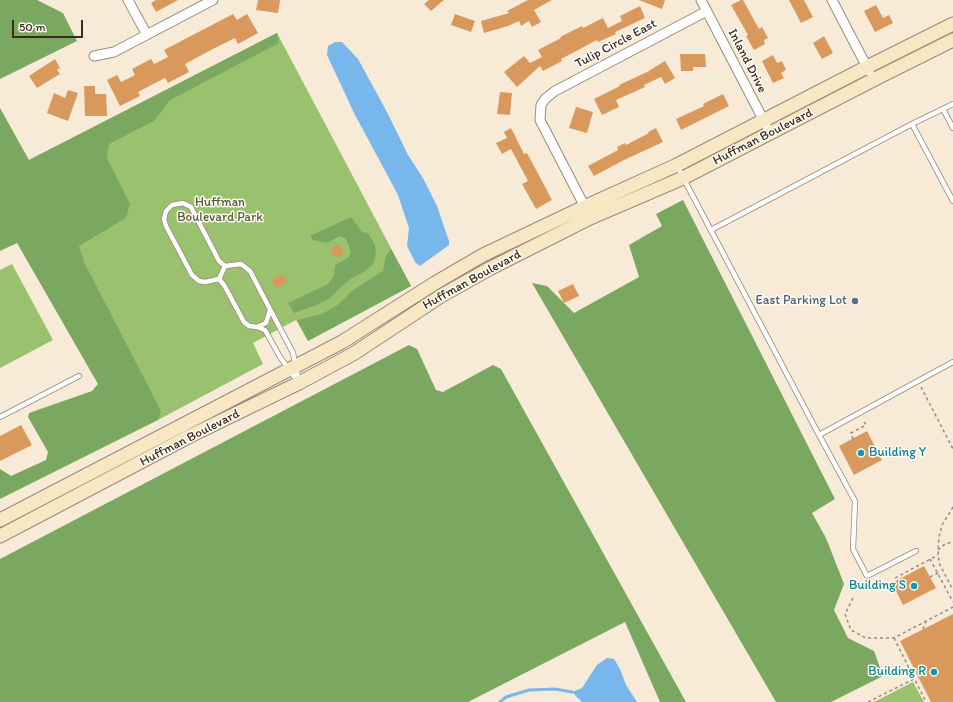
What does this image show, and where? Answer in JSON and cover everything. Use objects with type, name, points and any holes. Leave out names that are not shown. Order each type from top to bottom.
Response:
[{"type":"street","points":[[128,0],[147,35]]},
{"type":"street","points":[[94,56],[114,52],[213,0]]},
{"type":"street","name":"Inland Drive","points":[[701,0],[770,133]]},
{"type":"street","points":[[832,0],[873,80]]},
{"type":"street","name":"Tulip Circle East","points":[[587,212],[540,120],[542,105],[545,99],[555,91],[706,11]]},
{"type":"street","name":"Huffman Boulevard","points":[[0,536],[190,436],[299,383],[353,354],[441,296],[587,212],[953,24]]},
{"type":"street","name":"Huffman Boulevard","points":[[0,520],[342,342],[435,283],[483,255],[587,212],[683,178],[953,40]]},
{"type":"lane","points":[[711,230],[953,104]]},
{"type":"lane","points":[[943,109],[953,128]]},
{"type":"lane","points":[[912,124],[953,201]]},
{"type":"lane","points":[[677,165],[855,501],[854,549],[867,576],[916,551]]},
{"type":"lane","points":[[219,279],[205,282],[199,281],[192,275],[166,226],[164,219],[166,211],[172,205],[183,203],[190,207],[219,261],[224,266]]},
{"type":"lane","points":[[224,266],[241,264],[250,271],[293,353],[292,368],[299,383]]},
{"type":"lane","points":[[219,279],[224,266]]},
{"type":"lane","points":[[219,279],[224,285],[244,322],[248,326],[257,327],[266,331],[292,368],[299,383]]},
{"type":"lane","points":[[257,327],[266,323],[270,310]]},
{"type":"lane","points":[[819,435],[953,362]]},
{"type":"lane","points":[[0,417],[79,376]]},
{"type":"path","points":[[920,386],[953,449]]},
{"type":"path","points":[[953,508],[942,526],[938,550],[939,564],[953,590]]},
{"type":"path","points":[[938,550],[945,544],[953,542]]},
{"type":"path","points":[[895,578],[938,555]]},
{"type":"path","points":[[930,559],[953,602]]},
{"type":"path","points":[[930,577],[938,573]]},
{"type":"path","points":[[853,598],[845,614],[852,630],[866,638],[894,638],[953,607]]},
{"type":"path","points":[[924,629],[926,621]]},
{"type":"path","points":[[894,638],[926,702]]},
{"type":"path","points":[[868,702],[914,679]]},
{"type":"green space","points":[[0,0],[37,0],[63,13],[77,41],[0,79]]},
{"type":"green space","name":"Huffman Boulevard Park","points":[[277,33],[411,286],[308,341],[296,320],[253,343],[263,364],[158,420],[29,160]]},
{"type":"green space","points":[[277,33],[279,43],[170,100],[154,121],[109,144],[107,158],[130,204],[126,218],[79,246],[84,262],[161,411],[158,420],[0,499],[0,469],[11,476],[46,460],[48,452],[28,417],[29,413],[92,391],[98,384],[17,243],[0,251],[0,108],[29,160]]},
{"type":"green space","points":[[683,200],[835,499],[812,513],[826,538],[844,584],[834,610],[848,638],[874,651],[883,676],[831,702],[776,702],[532,283],[547,286],[574,313],[639,277],[629,245],[662,226],[656,214]]},
{"type":"green space","points":[[351,217],[362,232],[368,233],[375,245],[376,255],[373,264],[365,271],[350,279],[330,298],[317,305],[294,313],[288,303],[328,284],[334,275],[335,265],[349,257],[351,252],[346,239],[340,236],[326,243],[313,240],[310,236]]},
{"type":"green space","points":[[391,249],[411,286],[308,341],[297,320],[322,314],[338,305],[353,290],[383,271],[386,255]]},
{"type":"green space","points":[[12,264],[53,340],[0,368],[0,270]]},
{"type":"green space","points":[[409,345],[417,349],[436,390],[443,392],[493,365],[501,369],[686,702],[660,702],[625,622],[468,702],[0,702],[0,559]]},
{"type":"green space","points":[[913,682],[924,702],[874,702]]},
{"type":"water","points":[[335,42],[342,42],[358,59],[387,112],[408,155],[423,178],[437,206],[449,245],[420,266],[415,262],[407,246],[409,228],[398,195],[354,113],[327,55],[328,46]]},
{"type":"water","points":[[607,658],[614,659],[620,669],[626,685],[637,702],[582,702],[572,692],[582,688],[597,665]]},
{"type":"building","points":[[156,0],[178,0],[156,12],[151,3]]},
{"type":"building","points":[[258,0],[280,0],[278,13],[256,10]]},
{"type":"building","points":[[429,0],[444,0],[431,11],[424,4]]},
{"type":"building","points":[[528,0],[552,0],[534,10],[541,22],[532,27],[529,21],[521,26],[519,21],[484,33],[481,21],[509,13],[507,11]]},
{"type":"building","points":[[639,0],[665,0],[662,9]]},
{"type":"building","points":[[743,0],[759,29],[762,27],[768,38],[764,40],[765,44],[754,50],[746,36],[748,35],[731,5]]},
{"type":"building","points":[[789,0],[804,0],[813,17],[801,23]]},
{"type":"building","points":[[876,5],[883,18],[889,15],[893,23],[875,32],[864,11]]},
{"type":"building","points":[[640,6],[645,18],[615,32],[616,34],[598,42],[597,40],[561,59],[562,61],[543,71],[540,66],[517,87],[504,72],[524,56],[530,63],[542,57],[538,50],[582,26],[583,28],[603,18],[608,28],[622,21],[620,16]]},
{"type":"building","points":[[233,14],[237,20],[247,14],[258,33],[238,44],[235,38],[211,50],[185,64],[189,72],[168,83],[165,78],[138,92],[140,96],[120,106],[107,80],[117,75],[121,82],[135,75],[132,69],[151,59],[154,64],[168,57],[164,50]]},
{"type":"building","points":[[455,14],[475,21],[471,32],[451,25]]},
{"type":"building","points":[[824,36],[833,53],[822,59],[813,43]]},
{"type":"building","points":[[680,54],[705,54],[706,67],[693,67],[693,71],[681,71]]},
{"type":"building","points":[[773,55],[777,63],[782,61],[786,70],[781,73],[784,78],[773,83],[762,61]]},
{"type":"building","points":[[55,59],[60,68],[57,70],[60,74],[37,88],[29,76]]},
{"type":"building","points":[[665,61],[675,78],[665,84],[661,77],[644,85],[645,87],[616,100],[619,107],[602,115],[594,99],[647,72]]},
{"type":"building","points":[[84,86],[95,86],[95,94],[106,94],[107,116],[85,116]]},
{"type":"building","points":[[68,90],[78,93],[68,121],[47,113],[54,93],[65,98]]},
{"type":"building","points":[[500,92],[512,93],[510,115],[497,114]]},
{"type":"building","points":[[723,94],[729,106],[681,130],[676,119],[704,106],[703,104]]},
{"type":"building","points":[[576,107],[593,112],[587,133],[569,128]]},
{"type":"building","points":[[511,128],[524,154],[527,153],[552,200],[536,209],[522,184],[528,181],[511,149],[502,154],[496,143],[507,138],[504,132]]},
{"type":"building","points":[[656,128],[663,142],[594,176],[588,166],[618,150],[617,147],[625,143],[626,145]]},
{"type":"building","points":[[337,245],[341,247],[343,251],[341,255],[337,257],[333,255],[331,251],[333,247]]},
{"type":"building","points":[[282,274],[287,282],[276,288],[271,280]]},
{"type":"building","points":[[573,284],[579,296],[564,303],[558,291]]},
{"type":"building","points":[[21,425],[32,445],[0,461],[0,436]]},
{"type":"building","name":"Building Y","points":[[867,431],[882,460],[854,475],[839,446]]},
{"type":"building","name":"Building S","points":[[924,566],[936,588],[903,605],[892,583]]},
{"type":"building","name":"Building R","points":[[953,614],[953,702],[931,702],[900,641]]},
{"type":"waterway","points":[[500,702],[506,697],[529,690],[555,689],[572,692]]},
{"type":"place","name":"East Parking Lot","points":[[855,301]]},
{"type":"place","name":"Building Y","points":[[861,453]]},
{"type":"place","name":"Building S","points":[[914,586]]},
{"type":"place","name":"Building R","points":[[934,672]]}]
